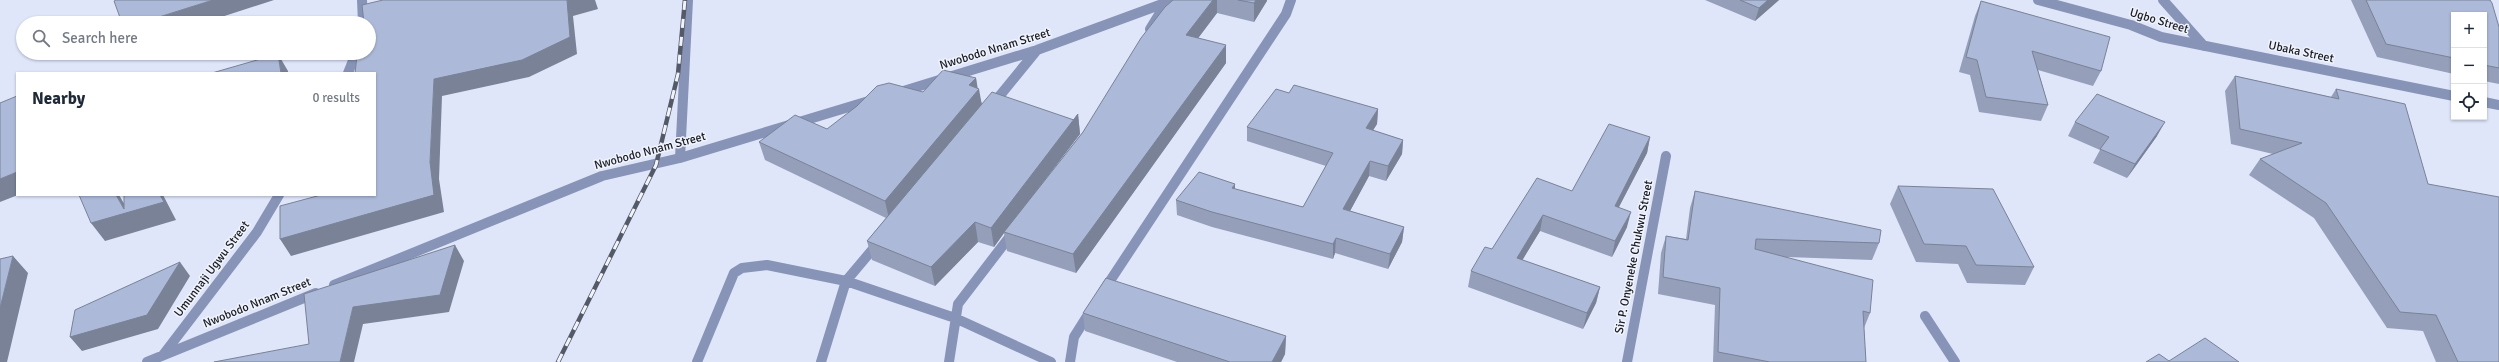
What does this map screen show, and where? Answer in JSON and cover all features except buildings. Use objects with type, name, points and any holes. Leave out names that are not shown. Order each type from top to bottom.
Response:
[{"type":"street","points":[[362,0],[363,16]]},
{"type":"street","points":[[680,158],[688,0]]},
{"type":"street","points":[[1070,362],[1074,337],[1079,328],[1286,14],[1291,0]]},
{"type":"street","name":"Ugbo Street","points":[[2038,0],[2131,25],[2161,37],[2204,46]]},
{"type":"street","points":[[2164,0],[2166,6],[2204,46]]},
{"type":"street","points":[[1146,36],[1169,1]]},
{"type":"street","name":"Nwobodo Nnam Street","points":[[147,362],[602,176],[680,158],[1038,50],[1169,1]]},
{"type":"street","name":"Ubaka Street","points":[[2204,46],[2451,95]]},
{"type":"street","points":[[988,110],[1038,50]]},
{"type":"street","points":[[348,72],[353,60]]},
{"type":"street","points":[[2487,103],[2499,105]]},
{"type":"street","name":"Sir P. Onyeneke Chukwu Street","points":[[1627,362],[1666,156]]},
{"type":"street","name":"Umunnaji Ugwu Street","points":[[163,355],[257,232],[278,196]]},
{"type":"street","points":[[949,362],[958,304],[964,294],[1022,221]]},
{"type":"street","points":[[821,362],[846,281],[887,232]]},
{"type":"street","points":[[698,362],[734,273],[742,268],[767,265],[846,281],[955,318],[1051,362]]},
{"type":"street","points":[[1925,316],[1955,362]]},
{"type":"railway","points":[[558,362],[656,165],[678,74],[685,0]]}]
